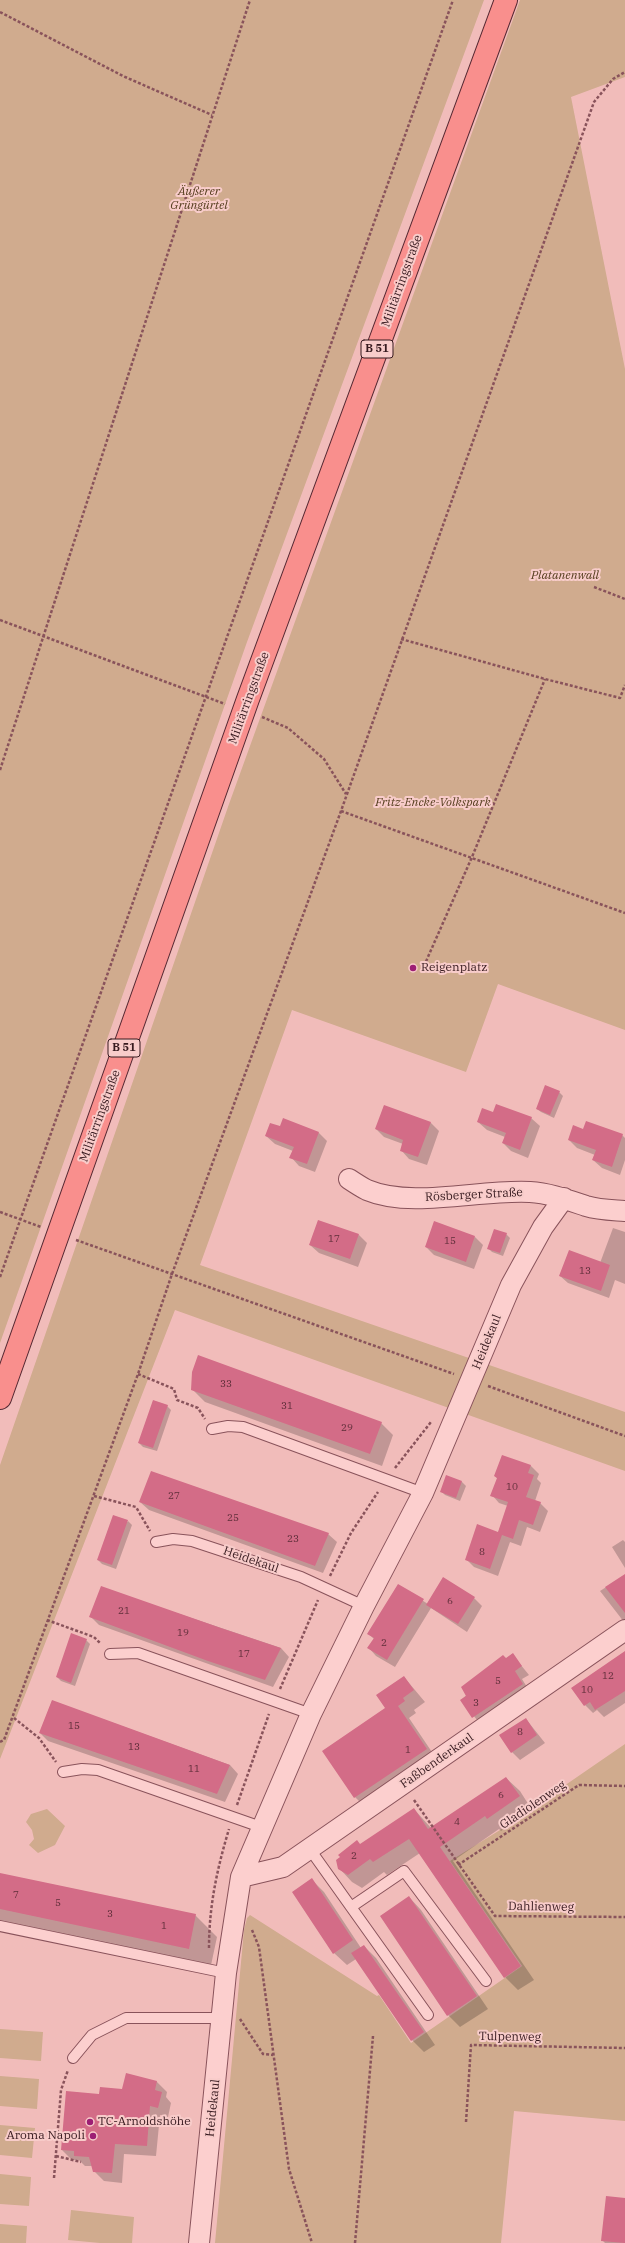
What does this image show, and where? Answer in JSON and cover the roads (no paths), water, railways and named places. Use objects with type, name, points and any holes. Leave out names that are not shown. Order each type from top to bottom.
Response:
[{"type":"main road","name":"Militärringstraße","points":[[0,1398],[245,710],[506,0]]},
{"type":"street","name":"Rösberger Straße","points":[[349,1179],[367,1190],[392,1197],[430,1198],[495,1192],[524,1192],[564,1198],[587,1206],[625,1211]]},
{"type":"street","name":"Heidekaul","points":[[199,2243],[222,2018],[218,1971],[233,1916],[241,1877],[261,1827],[311,1714],[364,1606],[423,1493],[511,1285],[543,1227],[564,1198]]},
{"type":"street","name":"Faßbenderkaul","points":[[241,1877],[283,1867],[625,1630]]},
{"type":"lane","points":[[212,1429],[228,1426],[243,1427],[423,1493]]},
{"type":"lane","name":"Heidekaul","points":[[156,1542],[173,1539],[192,1541],[301,1577],[364,1606]]},
{"type":"lane","points":[[110,1654],[138,1653],[311,1714]]},
{"type":"lane","points":[[63,1772],[82,1769],[98,1770],[261,1827]]},
{"type":"lane","points":[[309,1848],[428,2015]]},
{"type":"lane","points":[[351,1907],[404,1871],[486,1981]]},
{"type":"lane","points":[[0,1926],[218,1971]]},
{"type":"lane","points":[[73,2058],[92,2035],[126,2018],[222,2018]]},
{"type":"place","name":"Reigenplatz","points":[[413,968]]},
{"type":"place","name":"TC-Arnoldshöhe","points":[[90,2122]]},
{"type":"place","name":"Aroma Napoli","points":[[93,2136]]},
{"type":"park label","name":"Äußerer Grüngürtel","points":[[199,199]]},
{"type":"park label","name":"Platanenwall","points":[[565,576]]},
{"type":"park label","name":"Fritz-Encke-Volkspark","points":[[433,803]]}]
